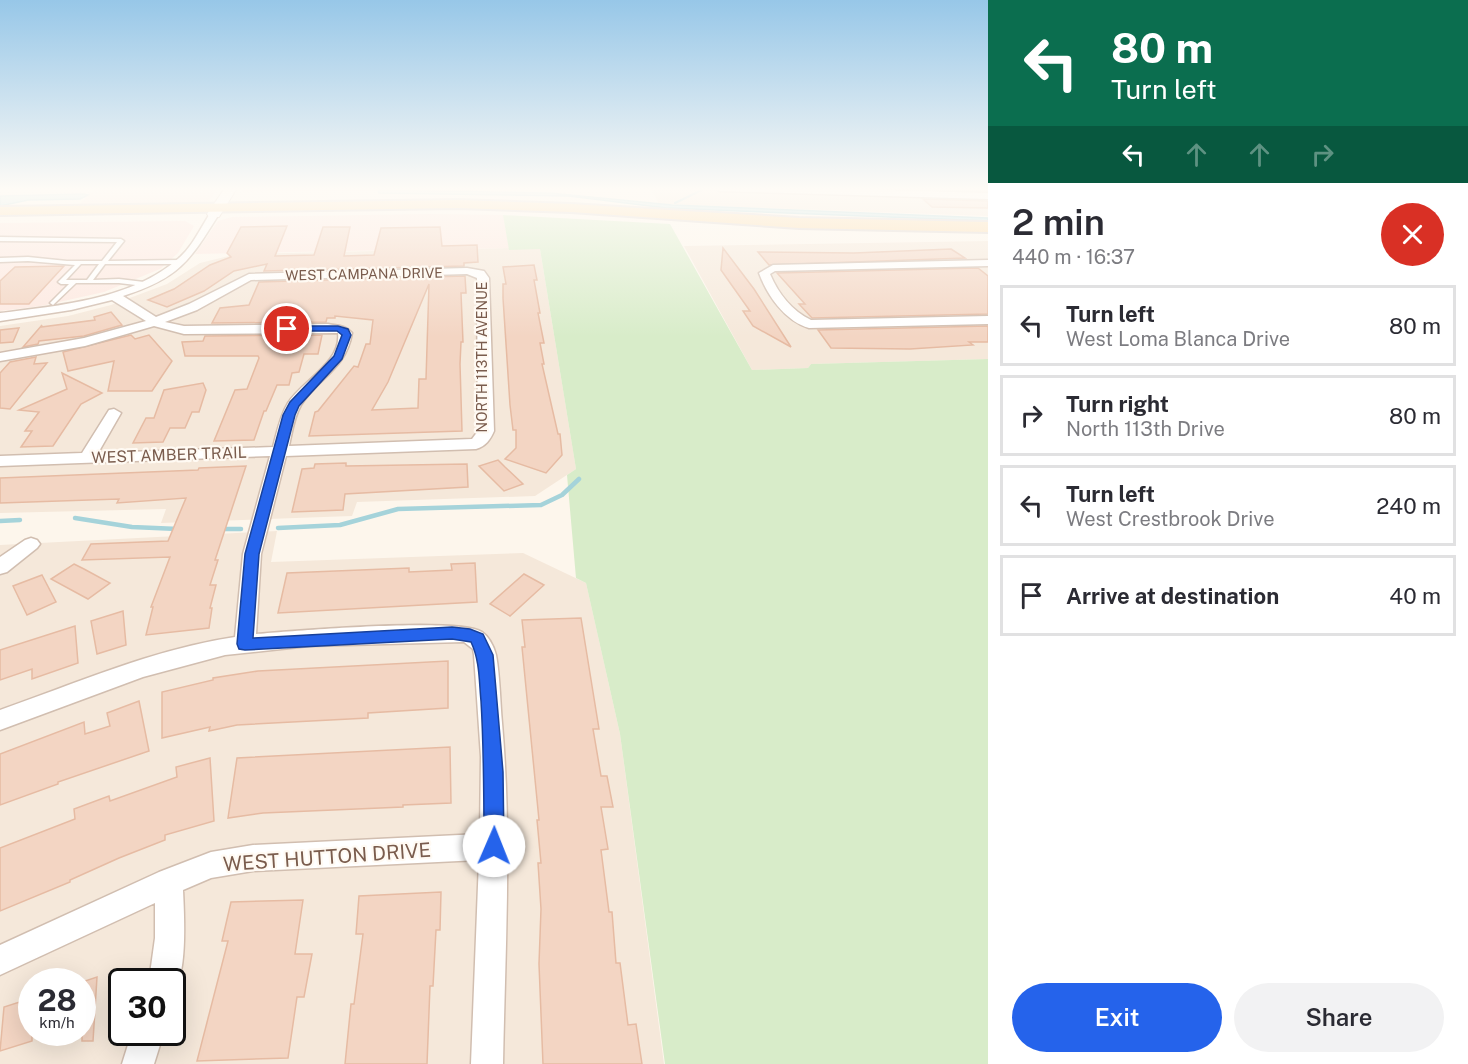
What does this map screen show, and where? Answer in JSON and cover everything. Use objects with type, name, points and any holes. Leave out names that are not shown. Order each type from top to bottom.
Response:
[{"type":"street","points":[[0,317],[63,308],[144,284],[181,262],[198,238]]},
{"type":"street","points":[[988,263],[784,268],[766,270],[764,273],[790,313],[801,322],[822,325],[988,321]]},
{"type":"street","name":"WEST CAMPANA DRIVE","points":[[156,322],[204,302],[249,277],[467,271],[480,273]]},
{"type":"street","name":"NORTH 113TH AVENUE","points":[[480,273],[483,278],[486,431],[480,441]]},
{"type":"street","points":[[113,295],[156,322],[175,329],[195,331],[342,330],[347,335],[342,352],[291,410],[258,529],[251,563],[245,644]]},
{"type":"street","points":[[0,357],[85,342],[156,322]]},
{"type":"street","points":[[87,458],[114,413]]},
{"type":"street","name":"WEST AMBER TRAIL","points":[[0,461],[464,446],[480,441]]},
{"type":"street","points":[[0,567],[31,544]]},
{"type":"street","points":[[0,720],[164,662],[245,644],[452,633],[477,638],[485,655],[492,732],[494,846],[487,1064]]},
{"type":"street","name":"WEST HUTTON DRIVE","points":[[0,960],[169,882],[211,865],[232,860],[494,846]]},
{"type":"street","points":[[166,968],[170,938],[169,882]]},
{"type":"street","points":[[138,1064],[144,1046]]},
{"type":"lane","points":[[0,239],[121,241],[88,282]]},
{"type":"lane","points":[[0,260],[28,259],[79,264],[181,262]]},
{"type":"lane","points":[[79,264],[62,282],[119,281],[144,284]]},
{"type":"lane","points":[[53,303],[74,282]]},
{"type":"shaded area","points":[[0,238],[187,238],[178,253],[160,269],[104,292],[41,306],[0,311]]},
{"type":"shaded area","points":[[206,238],[507,238],[509,248],[195,254]]},
{"type":"shaded area","points":[[988,241],[988,359],[811,364],[808,368],[752,370],[684,246]]},
{"type":"shaded area","points":[[540,249],[576,469],[535,496],[357,502],[352,516],[161,523],[166,509],[0,513],[0,326],[68,316],[111,305],[167,284],[200,263],[237,254]]},
{"type":"shaded area","points":[[277,531],[271,562],[523,553],[586,583],[620,734],[664,1064],[0,1064],[0,545]]},
{"type":"green space","points":[[507,238],[678,238],[752,370],[808,368],[811,364],[988,359],[988,1064],[665,1064],[620,734],[586,583],[576,578],[567,475],[576,469],[540,249],[509,250]]},
{"type":"building","points":[[235,238],[282,238],[275,256],[314,255],[320,238],[348,238],[344,256],[374,255],[378,238],[441,238],[442,246],[477,245],[478,262],[464,263],[464,266],[264,271],[267,264],[234,271],[204,291],[167,307],[148,300],[174,289],[210,265],[231,257],[227,253]]},
{"type":"building","points":[[723,248],[754,289],[791,347],[753,326],[743,311],[750,311],[721,270]]},
{"type":"building","points":[[951,249],[965,258],[769,265],[758,252],[854,253]]},
{"type":"building","points":[[534,265],[537,280],[534,280],[540,313],[538,313],[544,343],[540,343],[544,364],[542,364],[558,434],[560,434],[562,455],[546,473],[505,459],[516,448],[516,430],[513,430],[510,405],[503,298],[503,284],[506,284],[503,267]]},
{"type":"building","points":[[64,266],[29,304],[0,304],[0,281],[15,267]]},
{"type":"building","points":[[978,268],[988,276],[988,314],[812,318],[799,304],[805,304],[777,273]]},
{"type":"building","points":[[465,276],[466,293],[461,293],[462,431],[309,436],[315,412],[354,366],[358,367],[366,344],[370,344],[373,320],[335,316],[335,318],[327,318],[326,322],[212,323],[220,308],[249,305],[259,282]],"holes":[[[429,284],[426,379],[419,379],[418,408],[372,410],[388,382]]]},
{"type":"building","points":[[111,312],[122,325],[84,336],[39,341],[38,344],[23,347],[42,325],[41,327],[95,320],[94,317]]},
{"type":"building","points":[[988,326],[988,342],[910,349],[831,348],[818,330]]},
{"type":"building","points":[[19,328],[13,342],[0,343],[0,330]]},
{"type":"building","points":[[131,335],[135,339],[149,335],[172,361],[152,391],[108,391],[114,361],[68,371],[63,352]]},
{"type":"building","points":[[322,335],[318,354],[304,354],[299,372],[292,373],[289,385],[277,385],[264,411],[254,440],[214,441],[235,390],[247,389],[259,358],[258,356],[185,356],[182,342],[203,341],[205,336]]},
{"type":"building","points":[[36,357],[34,364],[47,363],[10,409],[0,408],[0,373],[10,362]]},
{"type":"building","points":[[62,373],[102,393],[81,404],[53,446],[21,447],[32,431],[25,431],[39,412],[19,410],[67,389]]},
{"type":"building","points":[[203,383],[206,390],[199,412],[192,412],[185,428],[170,428],[163,442],[133,443],[146,418],[154,418],[164,390]]},
{"type":"building","points":[[498,460],[523,484],[504,491],[479,466]]},
{"type":"building","points":[[346,463],[346,466],[467,464],[468,487],[345,494],[343,510],[292,512],[302,469],[314,468],[315,464]]},
{"type":"building","points":[[246,466],[215,560],[218,560],[210,585],[216,585],[210,608],[212,608],[209,628],[146,635],[153,607],[151,607],[170,557],[82,560],[91,544],[168,541],[186,498],[117,503],[119,499],[0,503],[0,478]]},
{"type":"building","points":[[475,563],[477,602],[278,613],[287,573],[409,568],[409,572],[452,570],[451,564]]},
{"type":"building","points":[[74,564],[110,583],[88,599],[51,579]]},
{"type":"building","points":[[524,574],[544,585],[510,616],[490,604]]},
{"type":"building","points":[[42,575],[56,602],[27,615],[13,586]]},
{"type":"building","points":[[123,611],[126,645],[97,654],[91,621]]},
{"type":"building","points":[[581,618],[599,729],[593,729],[601,776],[607,776],[613,807],[601,807],[608,849],[601,850],[609,912],[612,912],[616,963],[620,963],[628,1025],[636,1024],[642,1064],[543,1064],[539,964],[541,909],[538,863],[541,863],[537,820],[539,820],[522,647],[525,647],[522,620]]},
{"type":"building","points":[[75,626],[78,663],[32,679],[32,669],[0,680],[0,650]]},
{"type":"building","points":[[448,661],[448,708],[368,713],[368,718],[237,725],[209,731],[210,727],[162,738],[162,692],[213,680],[213,678],[258,671]]},
{"type":"building","points":[[139,701],[149,751],[58,782],[58,784],[0,805],[0,754],[84,722],[85,734],[110,726],[107,713]]},
{"type":"building","points":[[450,747],[451,803],[263,813],[228,818],[237,758]]},
{"type":"building","points":[[210,758],[214,821],[165,835],[165,840],[0,911],[0,848],[75,819],[74,809],[109,796],[110,801],[177,777],[176,767]]},
{"type":"building","points":[[441,892],[440,930],[436,930],[433,986],[430,986],[427,1064],[345,1064],[351,1004],[354,1004],[363,934],[356,934],[359,896]]},
{"type":"building","points":[[303,900],[295,954],[312,954],[304,997],[297,997],[288,1058],[197,1061],[228,941],[222,941],[231,902]]},
{"type":"building","points":[[18,1002],[18,1045],[0,1051],[4,1007]]},
{"type":"waterway","points":[[278,528],[340,525],[398,509],[541,505],[562,495],[579,479]]},
{"type":"waterway","points":[[75,518],[132,527],[178,529]]},
{"type":"waterway","points":[[0,521],[20,520]]},
{"type":"waterway","points":[[220,529],[241,529]]},
{"type":"route","points":[[287,329],[338,329],[345,331],[347,335],[339,357],[294,405],[289,415],[252,554],[245,644],[452,633],[477,638],[484,648],[490,713],[494,772],[494,846]]}]
